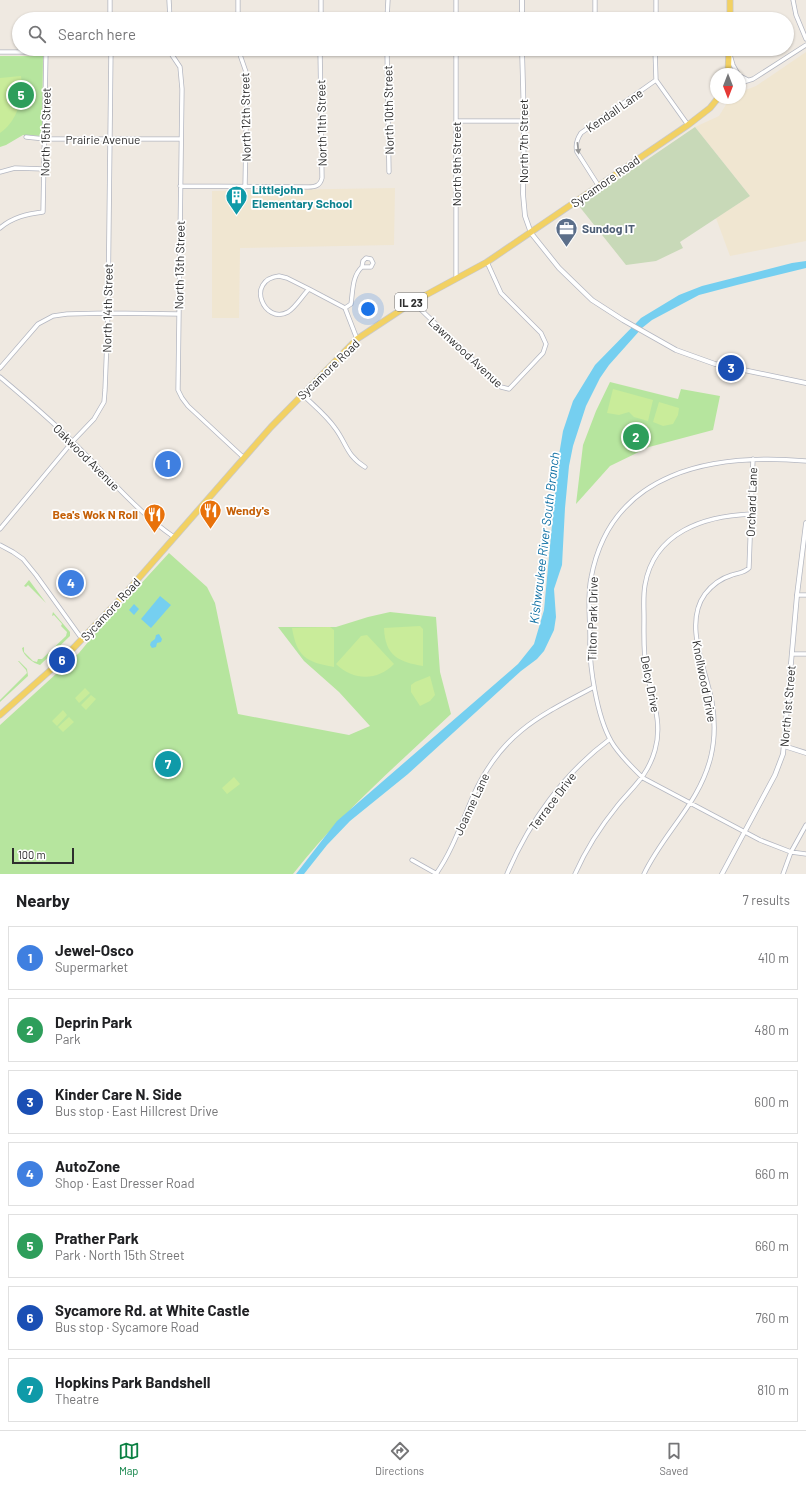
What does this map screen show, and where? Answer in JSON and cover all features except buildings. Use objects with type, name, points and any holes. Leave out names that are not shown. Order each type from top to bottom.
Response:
[{"type":"main road","points":[[730,0],[730,12]]},
{"type":"main road","points":[[728,68],[729,56]]},
{"type":"main road","name":"Sycamore Road","points":[[0,715],[82,640],[143,574],[174,537],[302,394],[358,339],[413,302],[488,262],[688,124],[713,104]]},
{"type":"street","points":[[110,0],[110,12]]},
{"type":"street","points":[[169,0],[170,12]]},
{"type":"street","points":[[238,0],[238,12]]},
{"type":"street","points":[[321,0],[321,12]]},
{"type":"street","points":[[388,0],[388,12]]},
{"type":"street","points":[[456,0],[456,12]]},
{"type":"street","points":[[522,0],[522,12]]},
{"type":"street","points":[[595,0],[595,12]]},
{"type":"street","points":[[656,0],[656,12]]},
{"type":"street","points":[[793,0],[797,19],[806,39]]},
{"type":"street","points":[[794,52],[806,45]]},
{"type":"street","points":[[0,52],[12,52]]},
{"type":"street","name":"North 15th Street","points":[[0,228],[12,220],[22,216],[43,212],[46,56]]},
{"type":"street","name":"North 14th Street","points":[[0,529],[73,441],[94,419],[104,402],[106,390],[108,313],[111,56]]},
{"type":"street","name":"North 13th Street","points":[[173,56],[180,67],[182,74],[178,384],[180,394],[188,406],[244,458]]},
{"type":"street","name":"North 12th Street","points":[[241,56],[247,79],[245,187]]},
{"type":"street","name":"North 11th Street","points":[[245,187],[308,187],[318,186],[321,183],[321,56]]},
{"type":"street","name":"North 10th Street","points":[[387,56],[389,172]]},
{"type":"street","name":"North 9th Street","points":[[456,56],[456,278]]},
{"type":"street","name":"North 7th Street","points":[[522,56],[524,121],[523,194],[525,216],[531,232],[559,268],[592,300],[670,347],[706,362],[806,383]]},
{"type":"street","points":[[655,56],[656,80],[688,124]]},
{"type":"street","points":[[730,56],[735,68]]},
{"type":"street","points":[[746,81],[788,56]]},
{"type":"street","name":"Kendall Lane","points":[[598,185],[577,152],[576,146],[578,138],[581,133],[656,80]]},
{"type":"street","points":[[456,121],[524,121]]},
{"type":"street","name":"Prairie Avenue","points":[[26,137],[45,139],[181,140]]},
{"type":"street","points":[[0,172],[15,168],[44,169]]},
{"type":"street","points":[[180,186],[245,187]]},
{"type":"street","name":"Lawnwood Avenue","points":[[413,302],[501,387],[509,389],[543,353],[546,344],[541,333],[501,293],[488,262]]},
{"type":"street","points":[[345,308],[351,304],[355,276],[362,267]]},
{"type":"street","points":[[309,289],[292,309],[284,313],[275,313],[267,310],[260,298],[260,292],[263,284],[269,278],[276,276],[287,278],[309,289],[345,308],[358,339]]},
{"type":"street","points":[[0,368],[38,324],[45,319],[59,314],[178,314]]},
{"type":"street","name":"Oakwood Avenue","points":[[0,377],[46,415],[129,499],[150,519],[174,537]]},
{"type":"street","points":[[302,394],[332,423],[350,454],[356,461],[365,467]]},
{"type":"street","name":"Tilton Park Drive","points":[[806,461],[753,459],[709,464],[683,471],[651,486],[635,498],[613,523],[598,551],[590,581],[590,645],[594,687],[601,714],[610,739],[621,755],[643,778],[690,804],[760,840],[791,852],[806,854]]},
{"type":"street","name":"Orchard Lane","points":[[750,546],[753,459]]},
{"type":"street","name":"Delcy Drive","points":[[576,874],[598,832],[619,804],[643,778],[655,751],[658,728],[657,714],[647,672],[645,653],[644,592],[647,575],[657,554],[668,541],[679,532],[696,524],[732,515],[751,514]]},
{"type":"street","name":"North 1st Street","points":[[722,874],[777,771],[784,746],[797,595],[806,523]]},
{"type":"street","points":[[0,545],[23,559],[82,640]]},
{"type":"street","name":"Knollwood Drive","points":[[644,874],[659,848],[690,804],[708,769],[714,728],[712,703],[696,632],[697,612],[704,595],[713,585],[725,577],[745,571],[749,568],[750,546]]},
{"type":"street","points":[[797,595],[806,595]]},
{"type":"street","points":[[792,654],[806,654]]},
{"type":"street","name":"Joanne Lane","points":[[436,874],[445,860],[478,785],[488,768],[503,748],[521,730],[535,719],[594,687]]},
{"type":"street","name":"Terrace Drive","points":[[507,874],[531,827],[551,798],[571,774],[610,739]]},
{"type":"street","points":[[784,746],[806,753]]},
{"type":"street","points":[[783,874],[791,852],[806,825]]},
{"type":"street","points":[[412,860],[436,874]]},
{"type":"shaded area","points":[[806,52],[806,241],[730,256],[716,218],[750,196],[695,127],[719,116],[726,104],[746,104],[746,90],[756,86]]},
{"type":"shaded area","points":[[395,188],[394,245],[240,248],[239,318],[212,318],[212,191]]},
{"type":"green space","points":[[0,56],[43,56],[42,136],[23,135],[0,147]]},
{"type":"green space","points":[[21,76],[22,92],[18,108],[11,122],[0,133],[0,78]]},
{"type":"green space","points":[[695,127],[750,196],[680,242],[683,248],[656,261],[626,265],[579,206]]},
{"type":"green space","points":[[610,382],[678,399],[681,389],[720,396],[713,430],[649,447],[610,466],[576,504],[583,445],[596,411]]},
{"type":"green space","points":[[613,389],[653,400],[648,421],[634,417],[629,412],[619,415],[607,413]]},
{"type":"green space","points":[[659,402],[679,408],[678,415],[673,424],[663,426],[653,422]]},
{"type":"green space","points":[[169,553],[207,587],[215,603],[238,714],[349,735],[370,726],[339,692],[304,661],[278,627],[336,627],[390,612],[436,617],[440,672],[451,714],[329,831],[293,874],[0,874],[0,725],[79,653]]},
{"type":"green space","points":[[29,580],[46,603],[28,585],[26,587],[24,586]]},
{"type":"green space","points":[[53,612],[70,632],[70,636],[40,665],[29,659],[24,654],[22,648],[24,647],[24,652],[33,661],[37,662],[38,659],[42,659],[66,636],[67,632],[61,626],[62,624],[54,615],[52,616]]},
{"type":"green space","points":[[420,626],[423,629],[423,666],[400,660],[395,656],[387,645],[384,628]]},
{"type":"green space","points":[[330,627],[334,630],[334,667],[316,663],[304,656],[297,646],[292,628]]},
{"type":"green space","points":[[367,635],[394,664],[381,674],[373,676],[365,677],[350,674],[336,664],[361,636]]},
{"type":"green space","points":[[18,661],[27,669],[28,676],[0,702],[0,700],[27,673]]},
{"type":"green space","points":[[430,676],[435,695],[430,701],[420,706],[411,692],[411,685]]},
{"type":"green space","points":[[85,688],[90,693],[79,703],[75,698]]},
{"type":"green space","points":[[91,695],[96,699],[86,710],[81,705]]},
{"type":"green space","points":[[63,710],[67,715],[57,726],[52,721]]},
{"type":"green space","points":[[69,717],[74,722],[63,732],[58,727]]},
{"type":"green space","points":[[234,777],[240,784],[227,794],[222,788]]},
{"type":"water","points":[[806,261],[806,268],[699,295],[652,320],[642,328],[609,365],[600,378],[586,406],[573,446],[569,466],[565,508],[562,565],[554,589],[556,617],[554,630],[544,651],[537,659],[521,671],[408,774],[350,821],[327,845],[304,874],[296,874],[337,821],[518,664],[534,644],[544,610],[558,461],[563,431],[573,401],[595,365],[641,318],[679,295],[702,286],[792,263]]},
{"type":"water","points":[[160,596],[171,605],[151,628],[141,619]]},
{"type":"water","points":[[134,604],[139,609],[134,615],[129,610]]},
{"type":"water","points":[[159,634],[162,639],[161,642],[157,643],[156,647],[152,648],[150,645],[151,642],[155,639],[156,635]]},
{"type":"place","name":"Prather Park","points":[[21,95]]},
{"type":"place","name":"Littlejohn Elementary School","points":[[237,216]]},
{"type":"place","name":"Sundog IT","points":[[566,248]]},
{"type":"place","name":"Kinder Care N. Side","points":[[731,368]]},
{"type":"place","name":"Deprin Park","points":[[636,437]]},
{"type":"place","name":"Jewel-Osco","points":[[168,464]]},
{"type":"place","name":"Wendy's","points":[[210,530]]},
{"type":"place","name":"Bea's Wok N Roll","points":[[154,534]]},
{"type":"place","name":"AutoZone","points":[[71,583]]},
{"type":"place","name":"Sycamore Rd. at White Castle","points":[[62,660]]},
{"type":"place","name":"Hopkins Park Bandshell","points":[[168,764]]},
{"type":"water label","name":"Kishwaukee River South Branch","points":[[544,538]]}]
